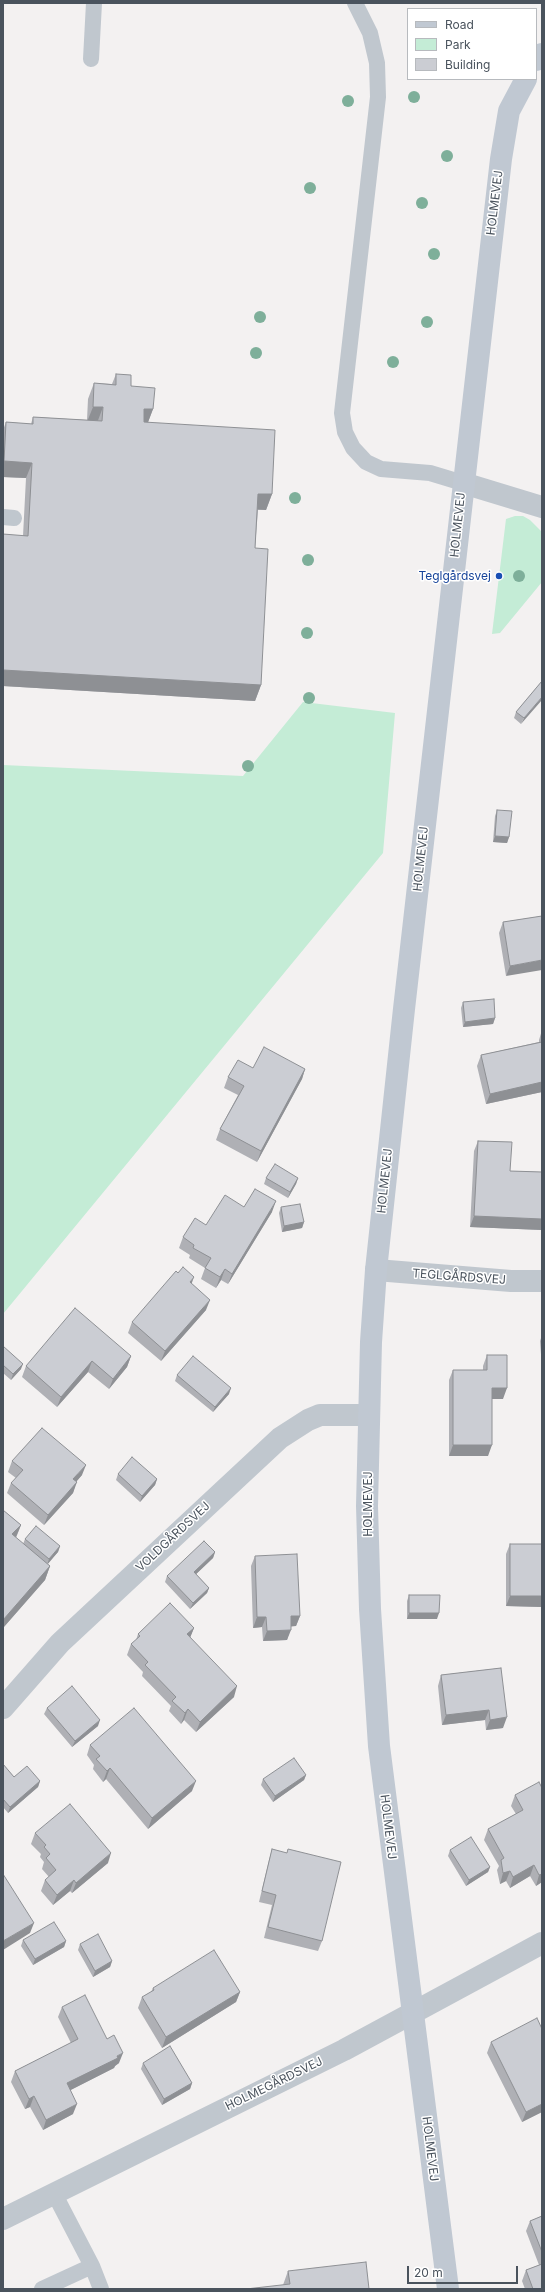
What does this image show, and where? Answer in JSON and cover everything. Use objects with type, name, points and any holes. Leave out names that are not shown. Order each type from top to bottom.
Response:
[{"type":"street","name":"HOLMEVEJ","points":[[448,2289],[412,2013],[378,1730],[370,1609],[368,1506],[369,1415],[376,1270],[463,482],[501,159],[509,111],[525,80]]},
{"type":"street","points":[[463,482],[542,507]]},
{"type":"street","name":"TEGLGÅRDSVEJ","points":[[376,1270],[510,1281],[542,1281]]},
{"type":"street","name":"VOLDGÅRDSVEJ","points":[[3,1708],[60,1642],[280,1438],[308,1420],[320,1415],[369,1415]]},
{"type":"street","name":"HOLMEGÅRDSVEJ","points":[[3,2219],[344,2050],[542,1943]]},
{"type":"lane","points":[[92,59],[94,3]]},
{"type":"lane","points":[[355,3],[370,33],[377,63],[378,97],[342,414],[345,432],[352,448],[366,462],[381,469],[430,473],[463,482]]},
{"type":"lane","points":[[54,2193],[92,2266],[101,2289]]},
{"type":"lane","points":[[42,2289],[92,2266]]},
{"type":"green space","points":[[515,516],[523,516],[530,520],[542,532],[542,582],[500,633],[492,634],[506,519]]},
{"type":"green space","points":[[303,702],[395,713],[383,853],[3,1314],[3,765],[243,776]]},
{"type":"building","points":[[116,374],[131,375],[131,386],[155,388],[153,409],[144,409],[144,422],[275,430],[272,494],[258,494],[255,548],[268,549],[261,685],[3,670],[3,534],[28,536],[32,463],[4,461],[6,422],[33,424],[33,417],[102,421],[103,407],[93,407],[94,383],[116,385]]},
{"type":"building","points":[[542,681],[542,697],[524,718],[516,712]]},
{"type":"building","points":[[497,810],[512,811],[509,837],[495,836]]},
{"type":"building","points":[[542,916],[542,960],[510,966],[503,922]]},
{"type":"building","points":[[494,999],[495,1018],[465,1022],[463,1002]]},
{"type":"building","points":[[542,1042],[542,1082],[490,1094],[481,1055]]},
{"type":"building","points":[[264,1047],[305,1069],[261,1151],[220,1129],[244,1086],[228,1077],[238,1060],[253,1068]]},
{"type":"building","points":[[478,1141],[512,1142],[510,1171],[542,1172],[542,1219],[474,1216]]},
{"type":"building","points":[[275,1164],[298,1178],[290,1192],[266,1178]]},
{"type":"building","points":[[255,1189],[276,1201],[232,1274],[225,1269],[220,1277],[205,1268],[211,1258],[193,1248],[194,1245],[183,1237],[195,1218],[206,1225],[225,1195],[244,1207]]},
{"type":"building","points":[[300,1204],[304,1222],[284,1226],[281,1207]]},
{"type":"building","points":[[183,1267],[194,1277],[190,1282],[210,1300],[165,1351],[132,1322],[176,1271],[178,1273]]},
{"type":"building","points":[[75,1308],[131,1356],[113,1379],[92,1361],[61,1397],[26,1366]]},
{"type":"building","points":[[3,1346],[23,1364],[13,1374],[3,1365]]},
{"type":"building","points":[[487,1355],[507,1355],[507,1388],[492,1388],[492,1445],[453,1445],[453,1370],[487,1370]]},
{"type":"building","points":[[193,1356],[231,1388],[215,1407],[177,1375]]},
{"type":"building","points":[[42,1428],[86,1465],[73,1479],[77,1482],[48,1515],[11,1483],[23,1470],[12,1461]]},
{"type":"building","points":[[132,1457],[157,1479],[142,1496],[118,1474]]},
{"type":"building","points":[[3,1510],[21,1525],[12,1534],[50,1566],[3,1620]]},
{"type":"building","points":[[36,1526],[60,1546],[49,1559],[25,1539]]},
{"type":"building","points":[[204,1541],[215,1552],[194,1572],[209,1588],[193,1603],[167,1576]]},
{"type":"building","points":[[510,1544],[542,1544],[542,1596],[510,1596]]},
{"type":"building","points":[[297,1554],[300,1616],[291,1616],[291,1630],[267,1631],[266,1617],[257,1617],[255,1556]]},
{"type":"building","points":[[409,1595],[440,1595],[439,1613],[409,1613]]},
{"type":"building","points":[[170,1603],[194,1628],[187,1634],[237,1686],[200,1722],[188,1709],[185,1713],[172,1701],[176,1697],[145,1665],[148,1662],[131,1644],[140,1636],[138,1634]]},
{"type":"building","points":[[501,1668],[507,1717],[490,1720],[489,1710],[446,1715],[441,1675]]},
{"type":"building","points":[[72,1686],[100,1720],[75,1741],[47,1708]]},
{"type":"building","points":[[134,1708],[196,1781],[152,1818],[110,1768],[107,1771],[96,1759],[100,1756],[90,1745]]},
{"type":"building","points":[[294,1758],[306,1775],[275,1796],[263,1779]]},
{"type":"building","points":[[3,1764],[14,1777],[27,1766],[40,1781],[10,1807],[3,1799]]},
{"type":"building","points":[[539,1782],[542,1788],[542,1874],[539,1875],[534,1865],[513,1877],[510,1871],[503,1873],[501,1860],[504,1858],[488,1829],[523,1810],[515,1795]]},
{"type":"building","points":[[70,1804],[111,1853],[76,1883],[74,1880],[57,1895],[45,1880],[56,1870],[46,1858],[50,1854],[44,1847],[46,1845],[35,1833]]},
{"type":"building","points":[[471,1837],[490,1867],[469,1880],[450,1850]]},
{"type":"building","points":[[272,1849],[287,1853],[288,1849],[341,1862],[322,1941],[268,1927],[276,1895],[262,1891]]},
{"type":"building","points":[[3,1874],[34,1923],[3,1941]]},
{"type":"building","points":[[54,1922],[66,1941],[35,1959],[23,1940]]},
{"type":"building","points":[[98,1934],[112,1961],[95,1971],[80,1944]]},
{"type":"building","points":[[214,1950],[240,1992],[166,2037],[142,1997],[154,1990],[153,1988]]},
{"type":"building","points":[[85,1995],[107,2039],[114,2035],[123,2053],[117,2056],[118,2058],[67,2083],[77,2104],[46,2120],[34,2096],[29,2099],[15,2071],[78,2039],[62,2007]]},
{"type":"building","points":[[537,2018],[542,2029],[542,2104],[526,2112],[491,2042]]},
{"type":"building","points":[[170,2046],[192,2083],[164,2099],[143,2063]]},
{"type":"building","points":[[542,2216],[542,2252],[530,2221]]},
{"type":"building","points":[[366,2262],[369,2289],[246,2289],[290,2284],[288,2271]]},
{"type":"building","points":[[542,2264],[542,2289],[533,2289],[526,2270]]},
{"type":"place","name":"Teglgårdsvej","points":[[499,576]]}]
